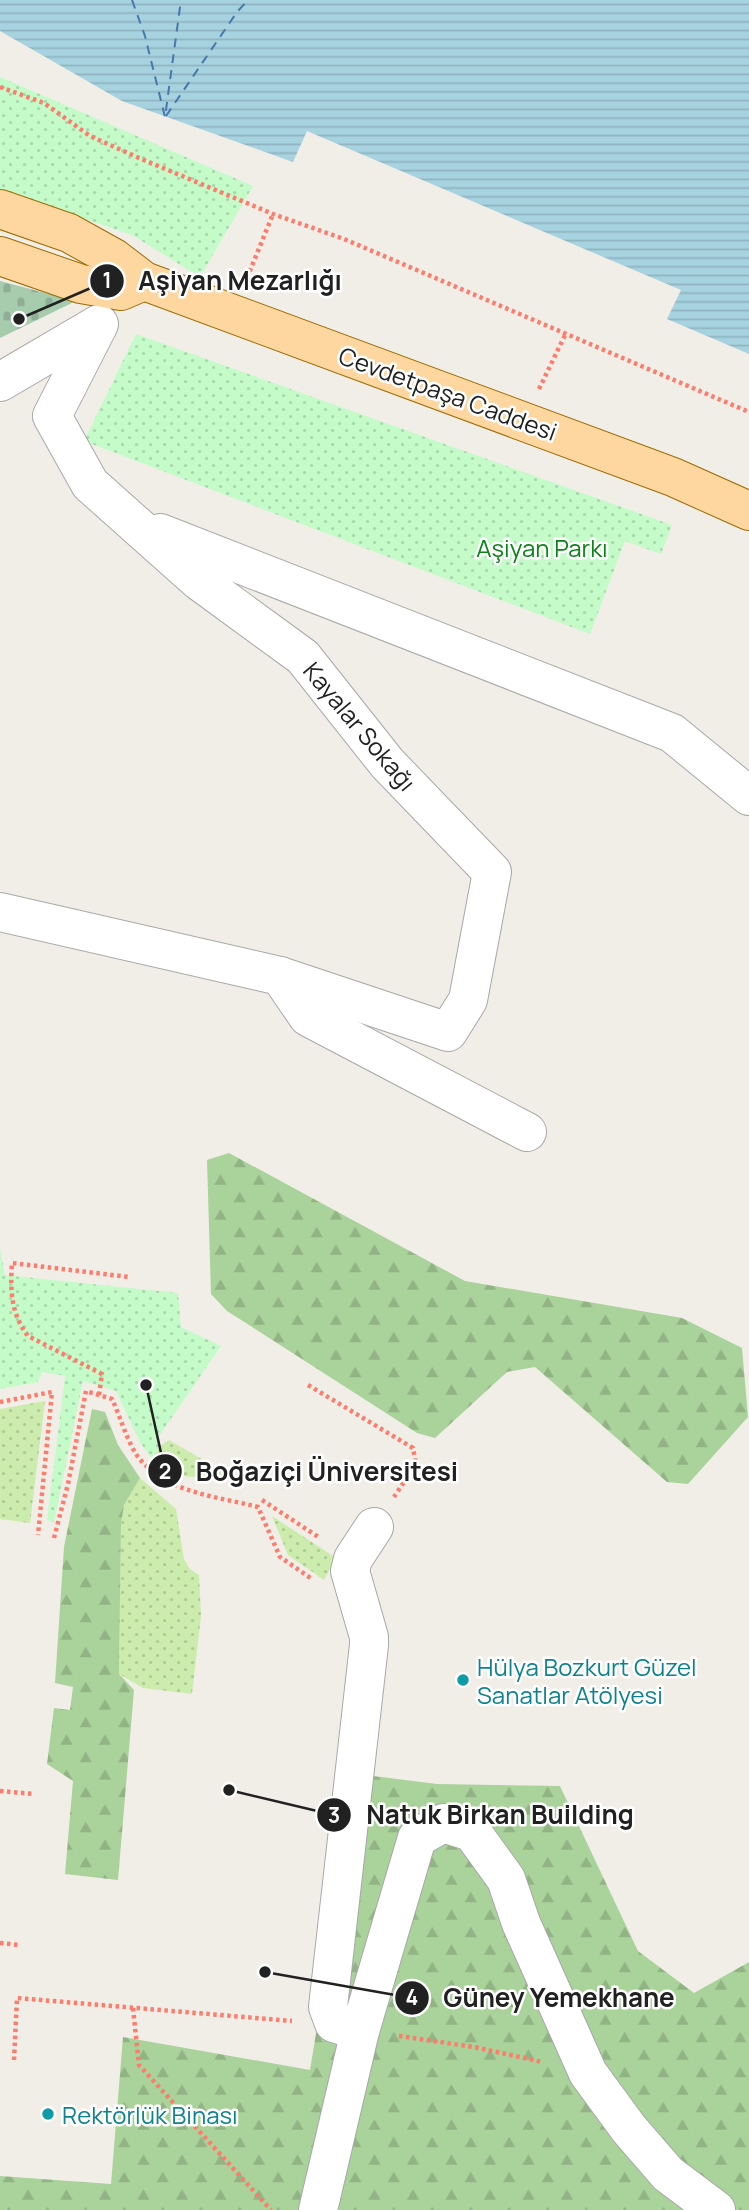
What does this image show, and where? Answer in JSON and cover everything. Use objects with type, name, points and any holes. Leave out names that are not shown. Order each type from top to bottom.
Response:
[{"type":"main road","name":"Cevdetpaşa Caddesi","points":[[0,209],[69,233],[114,258],[144,281],[673,477],[749,510]]},
{"type":"main road","points":[[0,256],[81,284],[121,291],[144,281]]},
{"type":"street","points":[[0,382],[97,326],[144,281]]},
{"type":"street","name":"Kayalar Sokağı","points":[[0,912],[279,976],[448,1032],[468,1000],[492,872],[387,763],[303,657],[200,580],[90,484],[52,416],[97,326]]},
{"type":"street","points":[[135,524],[671,733],[749,796]]},
{"type":"street","points":[[279,976],[308,1017],[527,1132]]},
{"type":"street","points":[[360,2031],[334,2023],[328,2007],[369,1645],[367,1628],[350,1571],[353,1559],[374,1527]]},
{"type":"street","points":[[318,2210],[360,2031],[416,1838],[443,1823],[472,1832],[506,1879],[522,1923],[588,2073],[629,2129],[668,2174],[716,2210]]},
{"type":"path","points":[[0,87],[44,103],[90,136],[273,214],[344,239],[749,412]]},
{"type":"path","points":[[233,313],[273,214]]},
{"type":"path","points":[[523,421],[566,333]]},
{"type":"path","points":[[99,1395],[102,1374],[28,1336],[20,1326],[10,1288],[12,1263],[129,1277]]},
{"type":"path","points":[[308,1385],[413,1448],[416,1464],[374,1527]]},
{"type":"path","points":[[54,1538],[68,1484],[86,1391],[112,1399],[136,1453],[154,1474],[176,1487],[258,1507]]},
{"type":"path","points":[[0,1402],[52,1392],[38,1535]]},
{"type":"path","points":[[258,1507],[263,1497],[353,1559]]},
{"type":"path","points":[[258,1507],[280,1557],[313,1580]]},
{"type":"path","points":[[0,1791],[34,1794]]},
{"type":"path","points":[[0,1943],[20,1945]]},
{"type":"path","points":[[14,2060],[17,1998],[259,2019]]},
{"type":"path","points":[[133,2008],[139,2065],[271,2210]]},
{"type":"path","points":[[360,2031],[474,2047],[588,2073]]},
{"type":"green space","points":[[0,77],[253,186],[200,277],[132,235],[0,190]]},
{"type":"green space","points":[[0,281],[76,301],[0,338]]},
{"type":"green space","name":"Aşiyan Parkı","points":[[136,334],[672,525],[661,554],[625,541],[590,634],[84,441]]},
{"type":"green space","points":[[229,1153],[465,1281],[682,1318],[742,1348],[748,1417],[688,1484],[667,1482],[535,1367],[507,1372],[435,1438],[417,1433],[227,1311],[211,1294],[207,1160]]},
{"type":"green space","points":[[0,1249],[5,1275],[178,1293],[181,1327],[221,1346],[159,1436],[160,1446],[152,1459],[140,1442],[116,1391],[83,1381],[54,1522],[47,1520],[65,1376],[42,1372],[38,1382],[0,1389]]},
{"type":"green space","points":[[45,1401],[30,1523],[0,1519],[0,1409]]},
{"type":"green space","points":[[92,1409],[105,1412],[118,1445],[140,1478],[124,1505],[121,1524],[119,1674],[134,1690],[118,1880],[65,1874],[73,1781],[47,1764],[54,1708],[70,1710],[73,1687],[55,1683],[64,1547]]},
{"type":"green space","points":[[169,1440],[222,1471],[221,1475],[184,1476],[170,1471],[152,1459],[160,1446]]},
{"type":"green space","points":[[140,1478],[176,1509],[184,1559],[190,1569],[199,1575],[201,1616],[192,1694],[143,1688],[119,1674],[121,1524],[124,1505]]},
{"type":"green space","points":[[272,1516],[336,1558],[324,1580],[288,1555]]},
{"type":"green space","points":[[365,1775],[437,1784],[560,1786],[638,1951],[694,1993],[749,1962],[749,2210],[0,2210],[0,2176],[111,2184],[123,2037],[310,2070],[336,1911]]},
{"type":"water","points":[[0,0],[749,0],[749,354],[667,319],[681,290],[307,131],[293,162],[122,101],[0,31]]},
{"type":"ferry route","points":[[132,0],[145,36],[165,117],[181,0]]},
{"type":"ferry route","points":[[166,116],[248,0]]},
{"type":"place","name":"Aşiyan Mezarlığı","points":[[19,319]]},
{"type":"place","name":"Boğaziçi Üniversitesi","points":[[146,1385]]},
{"type":"place","name":"Hülya Bozkurt Güzel Sanatlar Atölyesi","points":[[463,1680]]},
{"type":"place","name":"Natuk Birkan Building","points":[[229,1790]]},
{"type":"place","name":"Güney Yemekhane","points":[[265,1972]]},
{"type":"place","name":"Rektörlük Binası","points":[[48,2114]]}]
